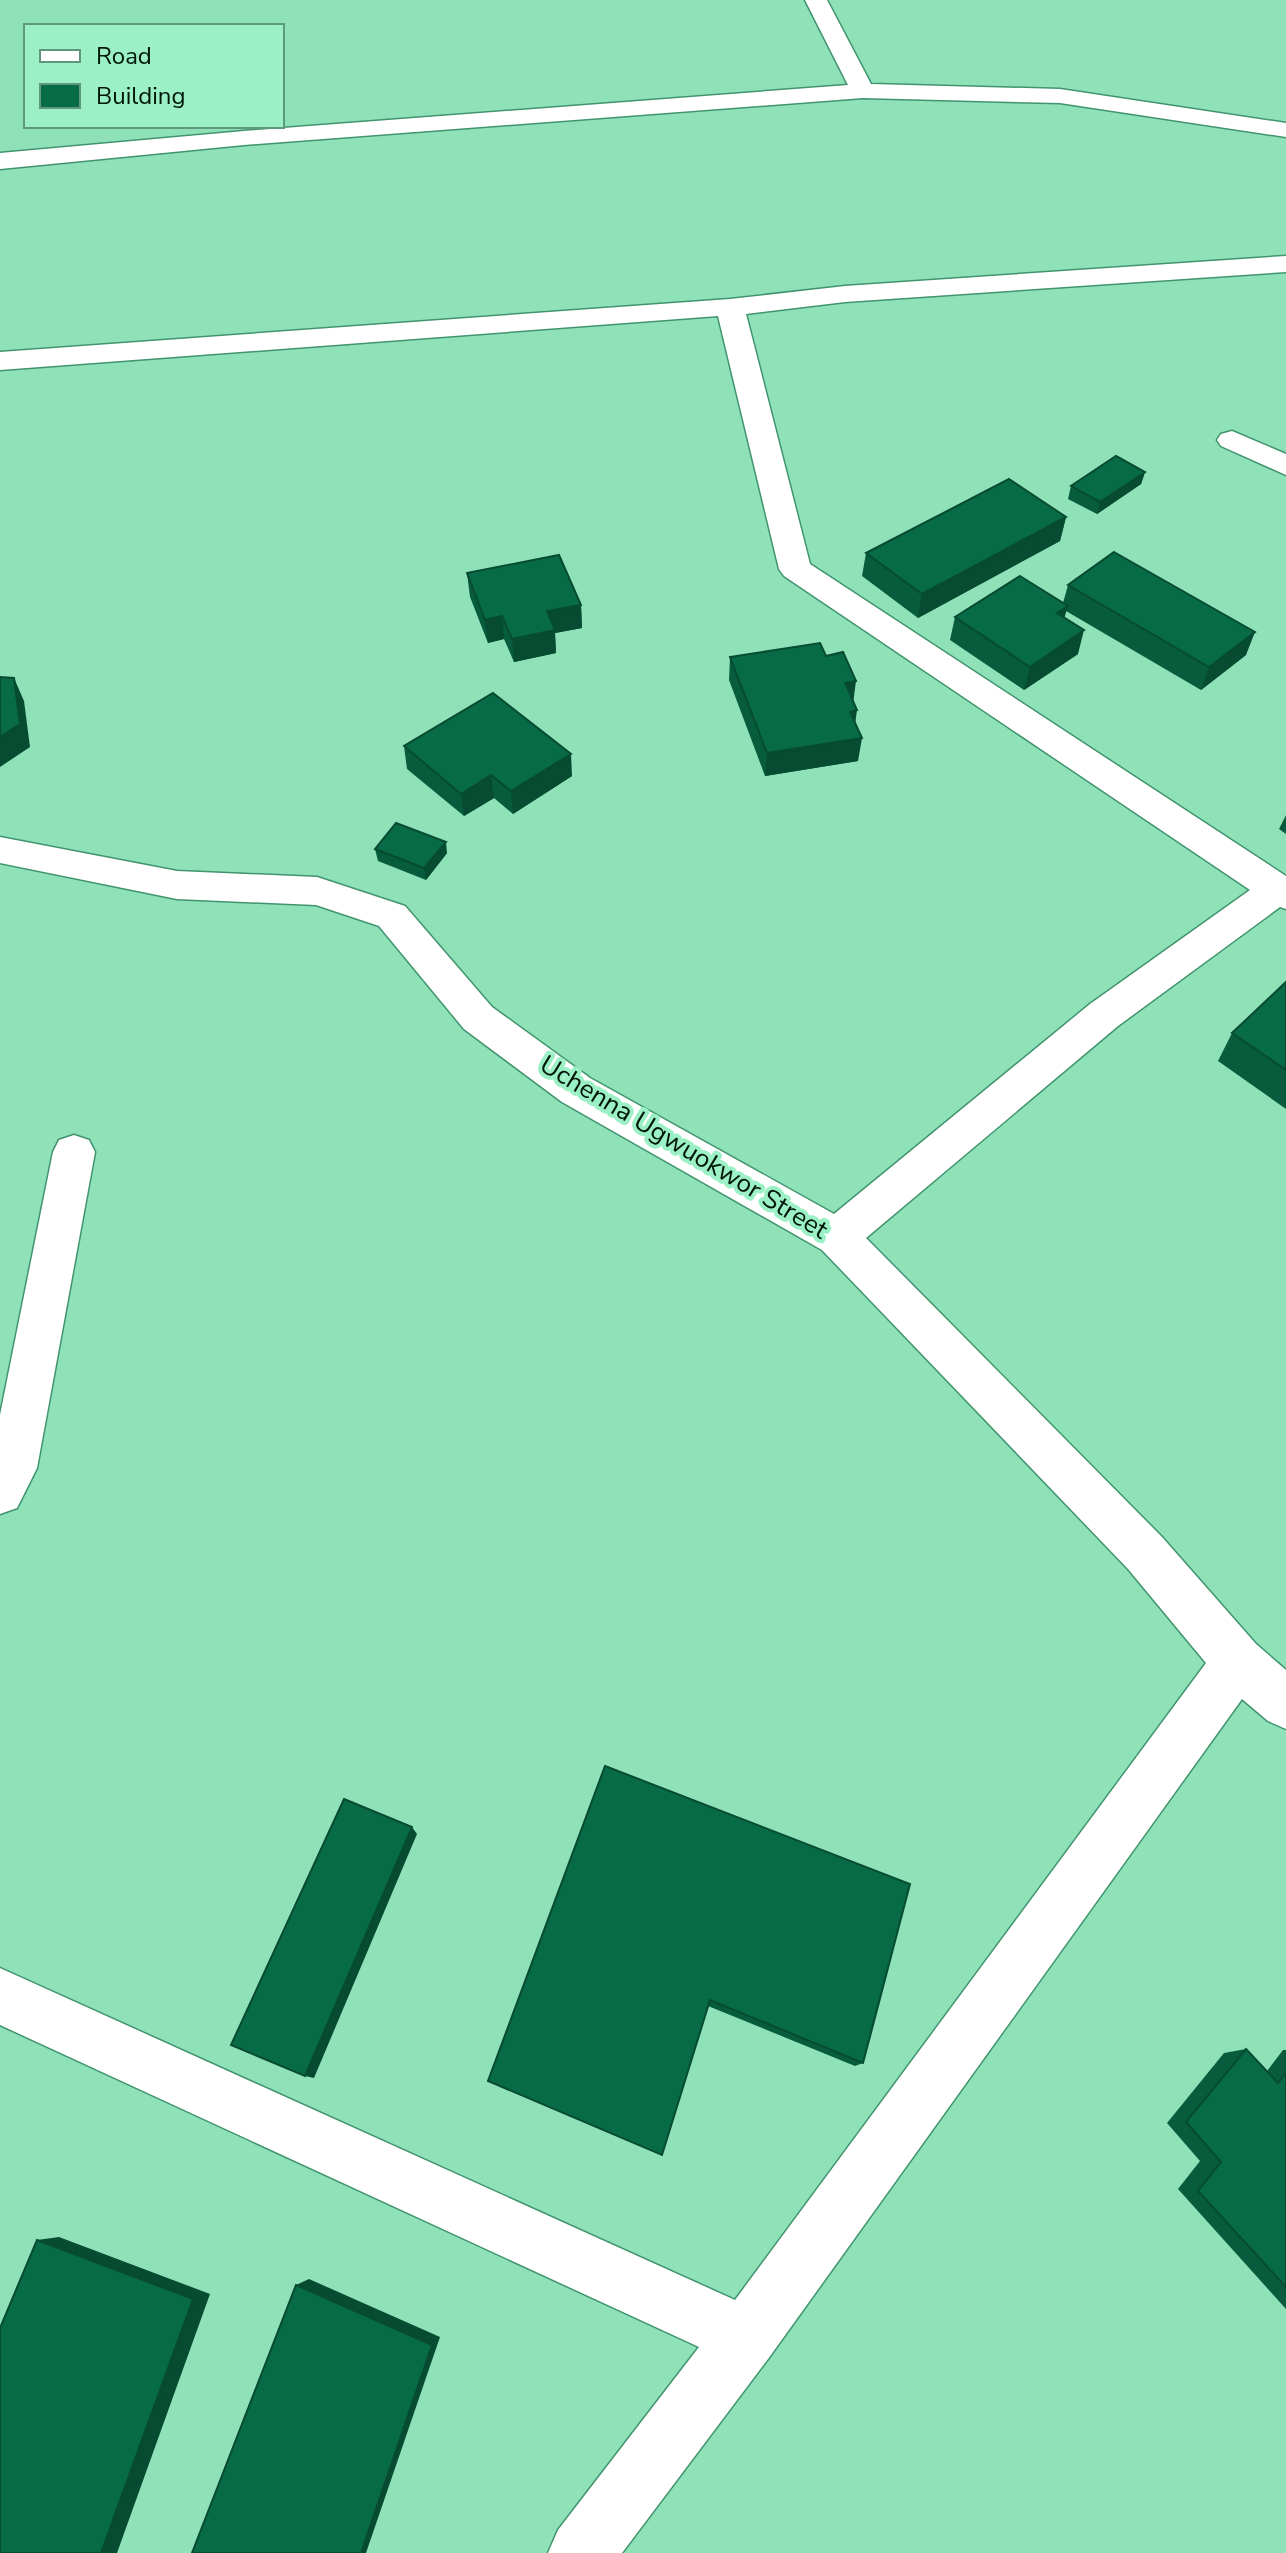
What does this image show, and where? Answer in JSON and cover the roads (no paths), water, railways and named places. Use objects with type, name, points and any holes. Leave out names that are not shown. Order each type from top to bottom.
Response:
[{"type":"street","points":[[816,0],[863,91]]},
{"type":"street","points":[[0,161],[244,138],[863,91],[1060,96],[1286,130]]},
{"type":"street","points":[[0,361],[730,307],[845,294],[1286,264]]},
{"type":"street","points":[[730,307],[795,569],[1282,893],[1104,1015],[837,1237]]},
{"type":"street","points":[[1232,440],[1286,466]]},
{"type":"street","name":"Uchenna Ugwuokwor Street","points":[[0,850],[177,885],[317,891],[392,916],[478,1018],[564,1081],[837,1237],[1145,1553],[1238,1662],[1286,1703]]},
{"type":"street","points":[[0,1492],[13,1468],[74,1152]]},
{"type":"street","points":[[581,2553],[746,2337],[1238,1662]]},
{"type":"street","points":[[0,1996],[746,2337]]}]
